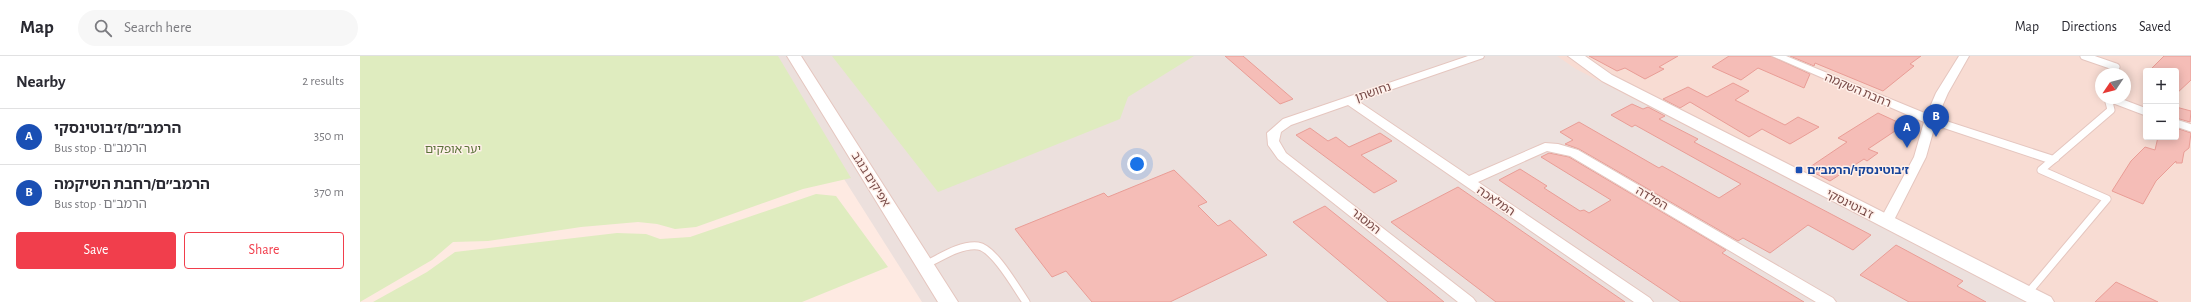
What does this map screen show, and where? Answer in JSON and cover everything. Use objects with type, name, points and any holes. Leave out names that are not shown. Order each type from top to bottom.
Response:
[{"type":"street","name":"אפיקים בנגב","points":[[794,56],[948,302]]},
{"type":"street","name":"נחושתן","points":[[1272,136],[1276,128],[1287,122],[1479,56]]},
{"type":"street","name":"ז'בוטינסקי","points":[[1575,56],[1608,78],[2036,298]]},
{"type":"street","name":"רחבת השקמה","points":[[1777,56],[1930,120],[2053,160]]},
{"type":"street","points":[[1886,222],[1920,157],[1930,120],[1942,93],[1964,56]]},
{"type":"street","name":"המלאכה","points":[[1348,100],[1645,302]]},
{"type":"street","name":"המסגר","points":[[1272,136],[1272,144],[1282,156],[1468,302]]},
{"type":"street","name":"הפלדה","points":[[1468,182],[1545,147],[1558,148],[1574,153],[1828,302]]},
{"type":"lane","points":[[2084,56],[2116,67],[2115,68]]},
{"type":"lane","points":[[2036,298],[2107,199],[2041,170],[2111,110],[2110,104]]},
{"type":"lane","points":[[2124,104],[2143,111]]},
{"type":"lane","points":[[2179,124],[2191,128]]},
{"type":"lane","points":[[925,265],[964,248],[979,246],[990,253],[1026,302]]},
{"type":"shaded area","points":[[766,56],[1557,56],[1576,69],[2027,302],[922,302]]},
{"type":"shaded area","points":[[780,56],[2191,56],[2191,302],[931,302]]},
{"type":"green space","name":"יער אופקים","points":[[360,56],[778,56],[851,178],[803,189],[696,227],[675,229],[657,224],[638,222],[581,227],[488,241],[453,242],[432,260],[360,302]]},
{"type":"green space","points":[[832,56],[1194,56],[1128,97],[1120,119],[938,192]]},
{"type":"green space","points":[[816,194],[836,196],[888,267],[802,302],[373,302],[427,272],[455,252],[617,233],[646,234],[660,239],[690,237]]},
{"type":"building","points":[[1225,56],[1243,56],[1293,99],[1280,104]]},
{"type":"building","points":[[1589,56],[1678,56],[1659,67],[1664,69],[1645,79],[1625,68],[1617,71]]},
{"type":"building","points":[[1729,56],[1771,56],[1810,74],[1804,88],[1758,68],[1741,80],[1712,67]]},
{"type":"building","points":[[1790,56],[1921,56],[1910,64],[1914,66],[1883,91],[1815,63],[1814,66]]},
{"type":"building","points":[[2164,56],[2191,56],[2191,80],[2179,91],[2179,68],[2152,68]]},
{"type":"building","points":[[1733,83],[1749,91],[1735,100],[1785,125],[1798,117],[1819,127],[1790,144],[1762,129],[1749,137],[1690,102],[1680,108],[1663,99],[1688,87],[1707,97]]},
{"type":"building","points":[[1632,104],[1643,109],[1648,107],[1665,116],[1659,119],[1698,139],[1694,142],[1871,235],[1853,250],[1808,225],[1770,253],[1743,238],[1738,241],[1579,149],[1565,144],[1573,140],[1560,132],[1579,122],[1659,168],[1662,166],[1719,198],[1741,184],[1635,125],[1632,127],[1611,115]]},
{"type":"building","points":[[2179,108],[2191,111],[2190,122],[2179,119]]},
{"type":"building","points":[[1878,113],[1904,125],[1868,149],[1878,153],[1867,161],[1864,159],[1830,181],[1807,169],[1847,142],[1838,138]]},
{"type":"building","points":[[1310,128],[1328,141],[1336,137],[1349,147],[1380,133],[1392,141],[1361,155],[1397,181],[1374,193],[1296,135]]},
{"type":"building","points":[[2179,129],[2191,133],[2189,148],[2184,152],[2182,163],[2176,163],[2176,161],[2156,181],[2143,204],[2112,191],[2131,161],[2145,147],[2155,150],[2157,140],[2179,140]]},
{"type":"building","points":[[1549,153],[1569,157],[1726,250],[1722,253],[1804,302],[1681,302],[1499,180],[1520,169],[1547,186],[1544,188],[1580,211],[1584,210],[1589,213],[1611,200],[1541,157]]},
{"type":"building","points":[[1174,170],[1207,202],[1198,206],[1218,226],[1230,220],[1267,255],[1170,302],[1092,302],[1066,271],[1052,277],[1015,229],[1104,193],[1108,197]]},
{"type":"building","points":[[1458,187],[1625,302],[1496,302],[1391,222]]},
{"type":"building","points":[[1325,206],[1444,302],[1388,302],[1293,222]]},
{"type":"building","points":[[1896,245],[1963,281],[1957,286],[1986,302],[1909,302],[1860,275]]},
{"type":"building","points":[[2116,282],[2158,302],[2095,302]]},
{"type":"place","name":"הרמב״ם/רחבת השיקמה","points":[[1936,137]]},
{"type":"place","name":"הרמב״ם/ז׳בוטינסקי","points":[[1907,148]]},
{"type":"place","name":"ז׳בוטינסקי/הרמב״ם","points":[[1799,170]]}]
